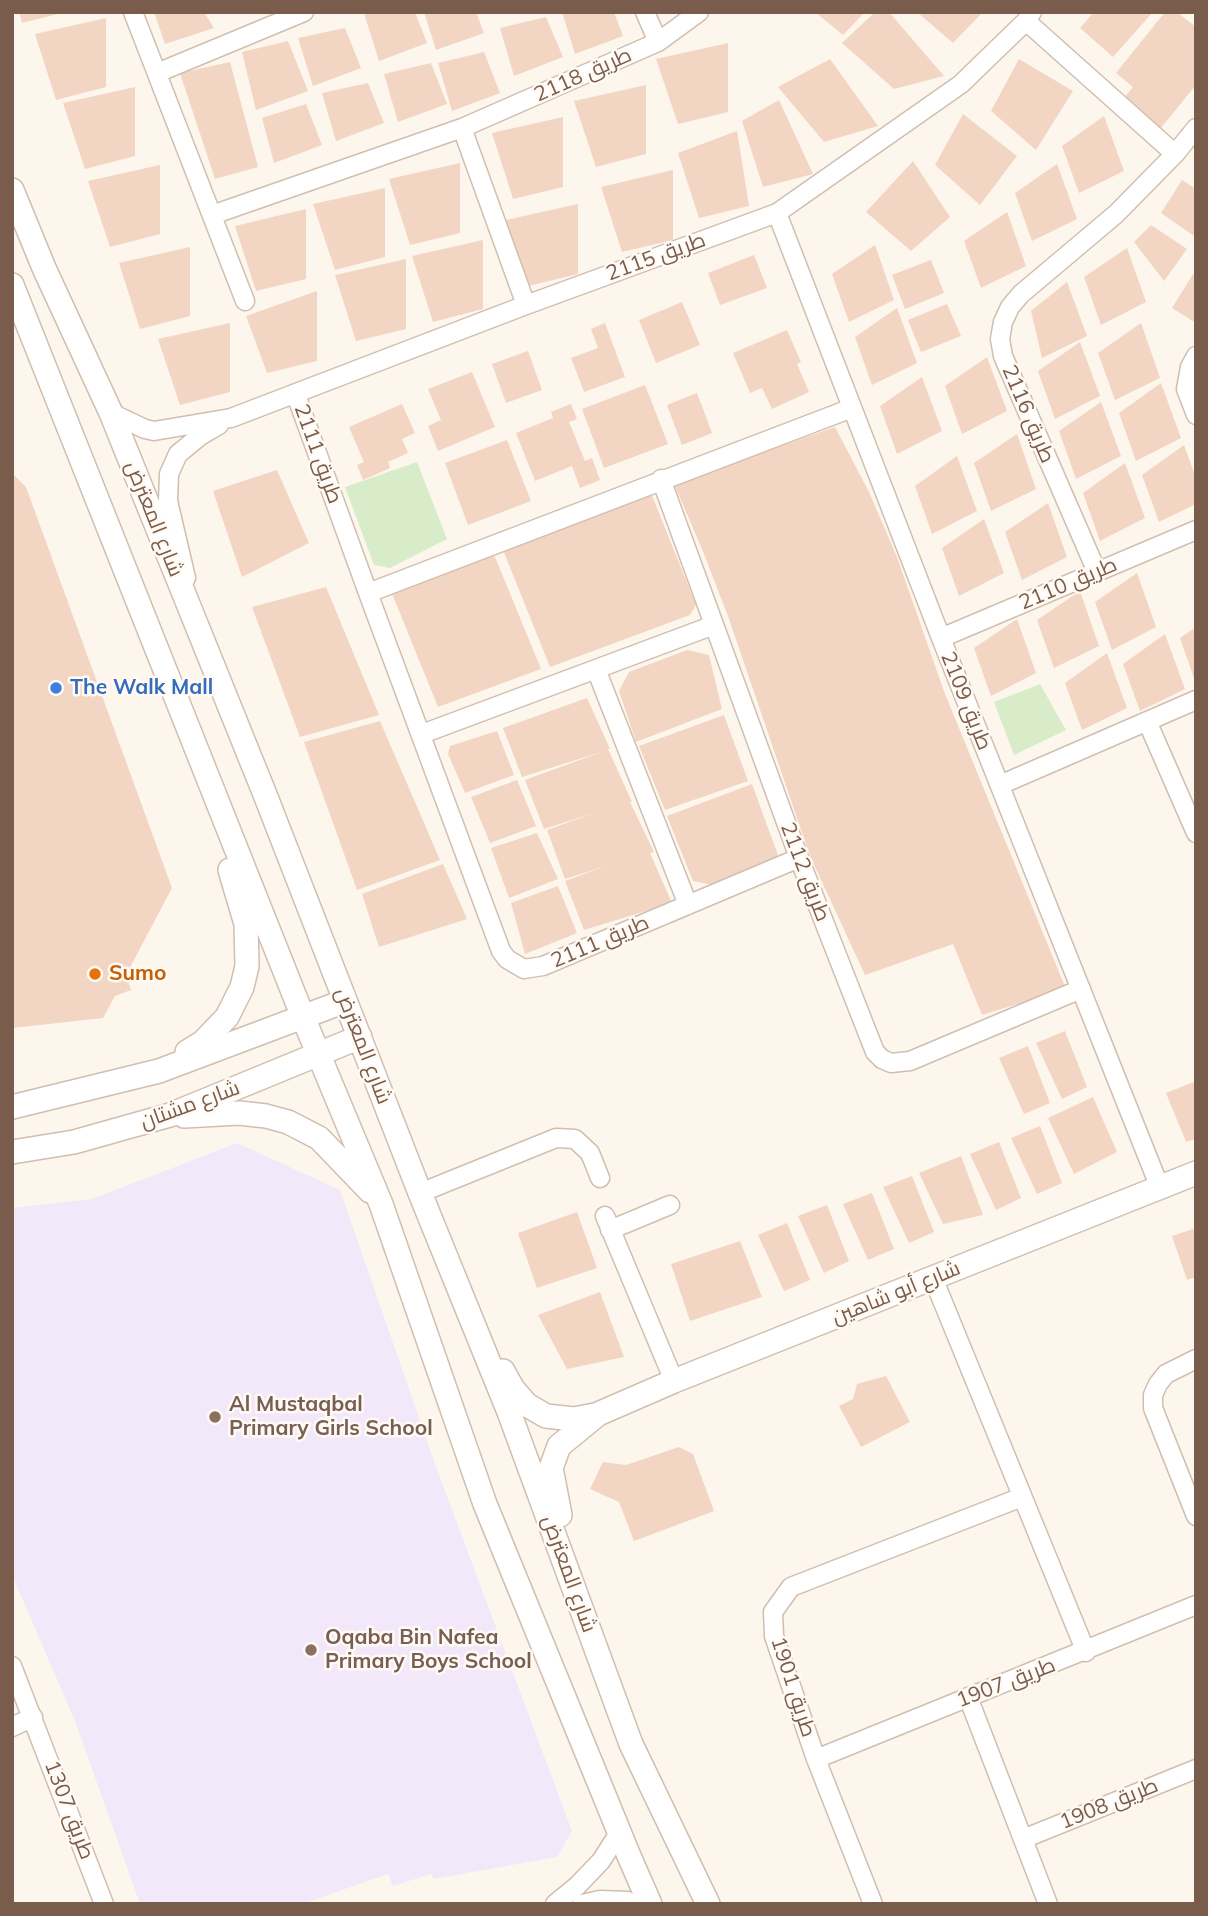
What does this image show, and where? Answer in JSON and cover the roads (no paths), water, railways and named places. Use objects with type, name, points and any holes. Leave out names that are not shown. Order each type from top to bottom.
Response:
[{"type":"street","points":[[133,12],[245,301]]},
{"type":"street","points":[[157,73],[304,12]]},
{"type":"street","points":[[645,12],[658,42]]},
{"type":"street","name":"طريق 2118","points":[[212,215],[461,128],[658,42],[699,12]]},
{"type":"street","points":[[1029,17],[1175,154]]},
{"type":"street","name":"طريق 2115","points":[[195,621],[168,501],[169,474],[178,454],[200,436],[231,418],[526,304],[777,213],[961,84],[1029,17]]},
{"type":"street","points":[[461,128],[526,304]]},
{"type":"street","name":"طريق 2116","points":[[1097,572],[1003,356],[1000,339],[1003,322],[1010,307],[1021,294],[1116,214],[1175,154],[1196,128]]},
{"type":"street","name":"شارع المعترض","points":[[12,190],[44,268],[111,413],[195,621],[509,1412],[631,1744],[708,1904]]},
{"type":"street","name":"طريق 2109","points":[[777,213],[941,638],[1160,1188]]},
{"type":"street","name":"شارع المعترض","points":[[12,285],[303,1017],[381,1204],[485,1504],[650,1904]]},
{"type":"street","points":[[1196,356],[1190,366],[1186,389],[1196,415]]},
{"type":"street","name":"طريق 2111","points":[[296,394],[501,951],[507,960],[524,969],[543,966],[799,858]]},
{"type":"street","points":[[368,593],[852,408]]},
{"type":"street","name":"طريق 2115","points":[[111,413],[154,431],[231,418]]},
{"type":"street","name":"طريق 2112","points":[[661,479],[799,858],[871,1044],[882,1059],[891,1063],[909,1061],[1081,989]]},
{"type":"street","name":"طريق 2110","points":[[941,638],[1196,530]]},
{"type":"street","points":[[422,734],[714,625]]},
{"type":"street","points":[[596,669],[688,905]]},
{"type":"street","points":[[1000,785],[1196,700]]},
{"type":"street","points":[[1147,721],[1196,833]]},
{"type":"street","points":[[159,1071],[203,1042],[216,1030],[236,1003],[247,966],[247,924],[215,823],[211,805],[211,782]]},
{"type":"street","name":"شارع مشتان","points":[[12,1107],[159,1071],[345,1002]]},
{"type":"street","name":"شارع مشتان","points":[[12,1152],[74,1142],[170,1115],[360,1037]]},
{"type":"street","points":[[170,1115],[239,1113],[267,1116],[288,1122],[319,1138],[381,1204]]},
{"type":"street","points":[[420,1192],[556,1138],[575,1139],[590,1153],[600,1178]]},
{"type":"street","name":"شارع أبو شاهين","points":[[592,1636],[584,1597],[555,1497],[551,1468],[559,1446],[598,1415],[674,1381],[1196,1173]]},
{"type":"street","points":[[670,1205],[607,1223],[674,1381]]},
{"type":"street","points":[[933,1278],[1086,1652]]},
{"type":"street","name":"شارع أبو شاهين","points":[[464,1304],[513,1390],[527,1405],[546,1416],[574,1419],[598,1415]]},
{"type":"street","points":[[1196,1359],[1166,1374],[1153,1395],[1153,1408],[1196,1516]]},
{"type":"street","name":"طريق 1901","points":[[873,1904],[816,1759],[774,1636],[773,1612],[791,1587],[1022,1497]]},
{"type":"street","name":"طريق 1907","points":[[816,1759],[1086,1652],[1196,1605]]},
{"type":"street","name":"طريق 1307","points":[[12,1666],[104,1904]]},
{"type":"street","points":[[968,1697],[1048,1904]]},
{"type":"street","points":[[12,1727],[33,1717]]},
{"type":"street","name":"طريق 1908","points":[[1023,1839],[1196,1769]]},
{"type":"street","points":[[555,1904],[601,1861],[619,1833]]},
{"type":"street","points":[[582,1904],[600,1900],[628,1901],[632,1904]]},
{"type":"place","name":"The Walk Mall","points":[[56,688]]},
{"type":"place","name":"Sumo","points":[[95,974]]},
{"type":"place","name":"Al Mustaqbal Primary Girls School","points":[[215,1417]]},
{"type":"place","name":"Oqaba Bin Nafea Primary Boys School","points":[[311,1650]]}]
